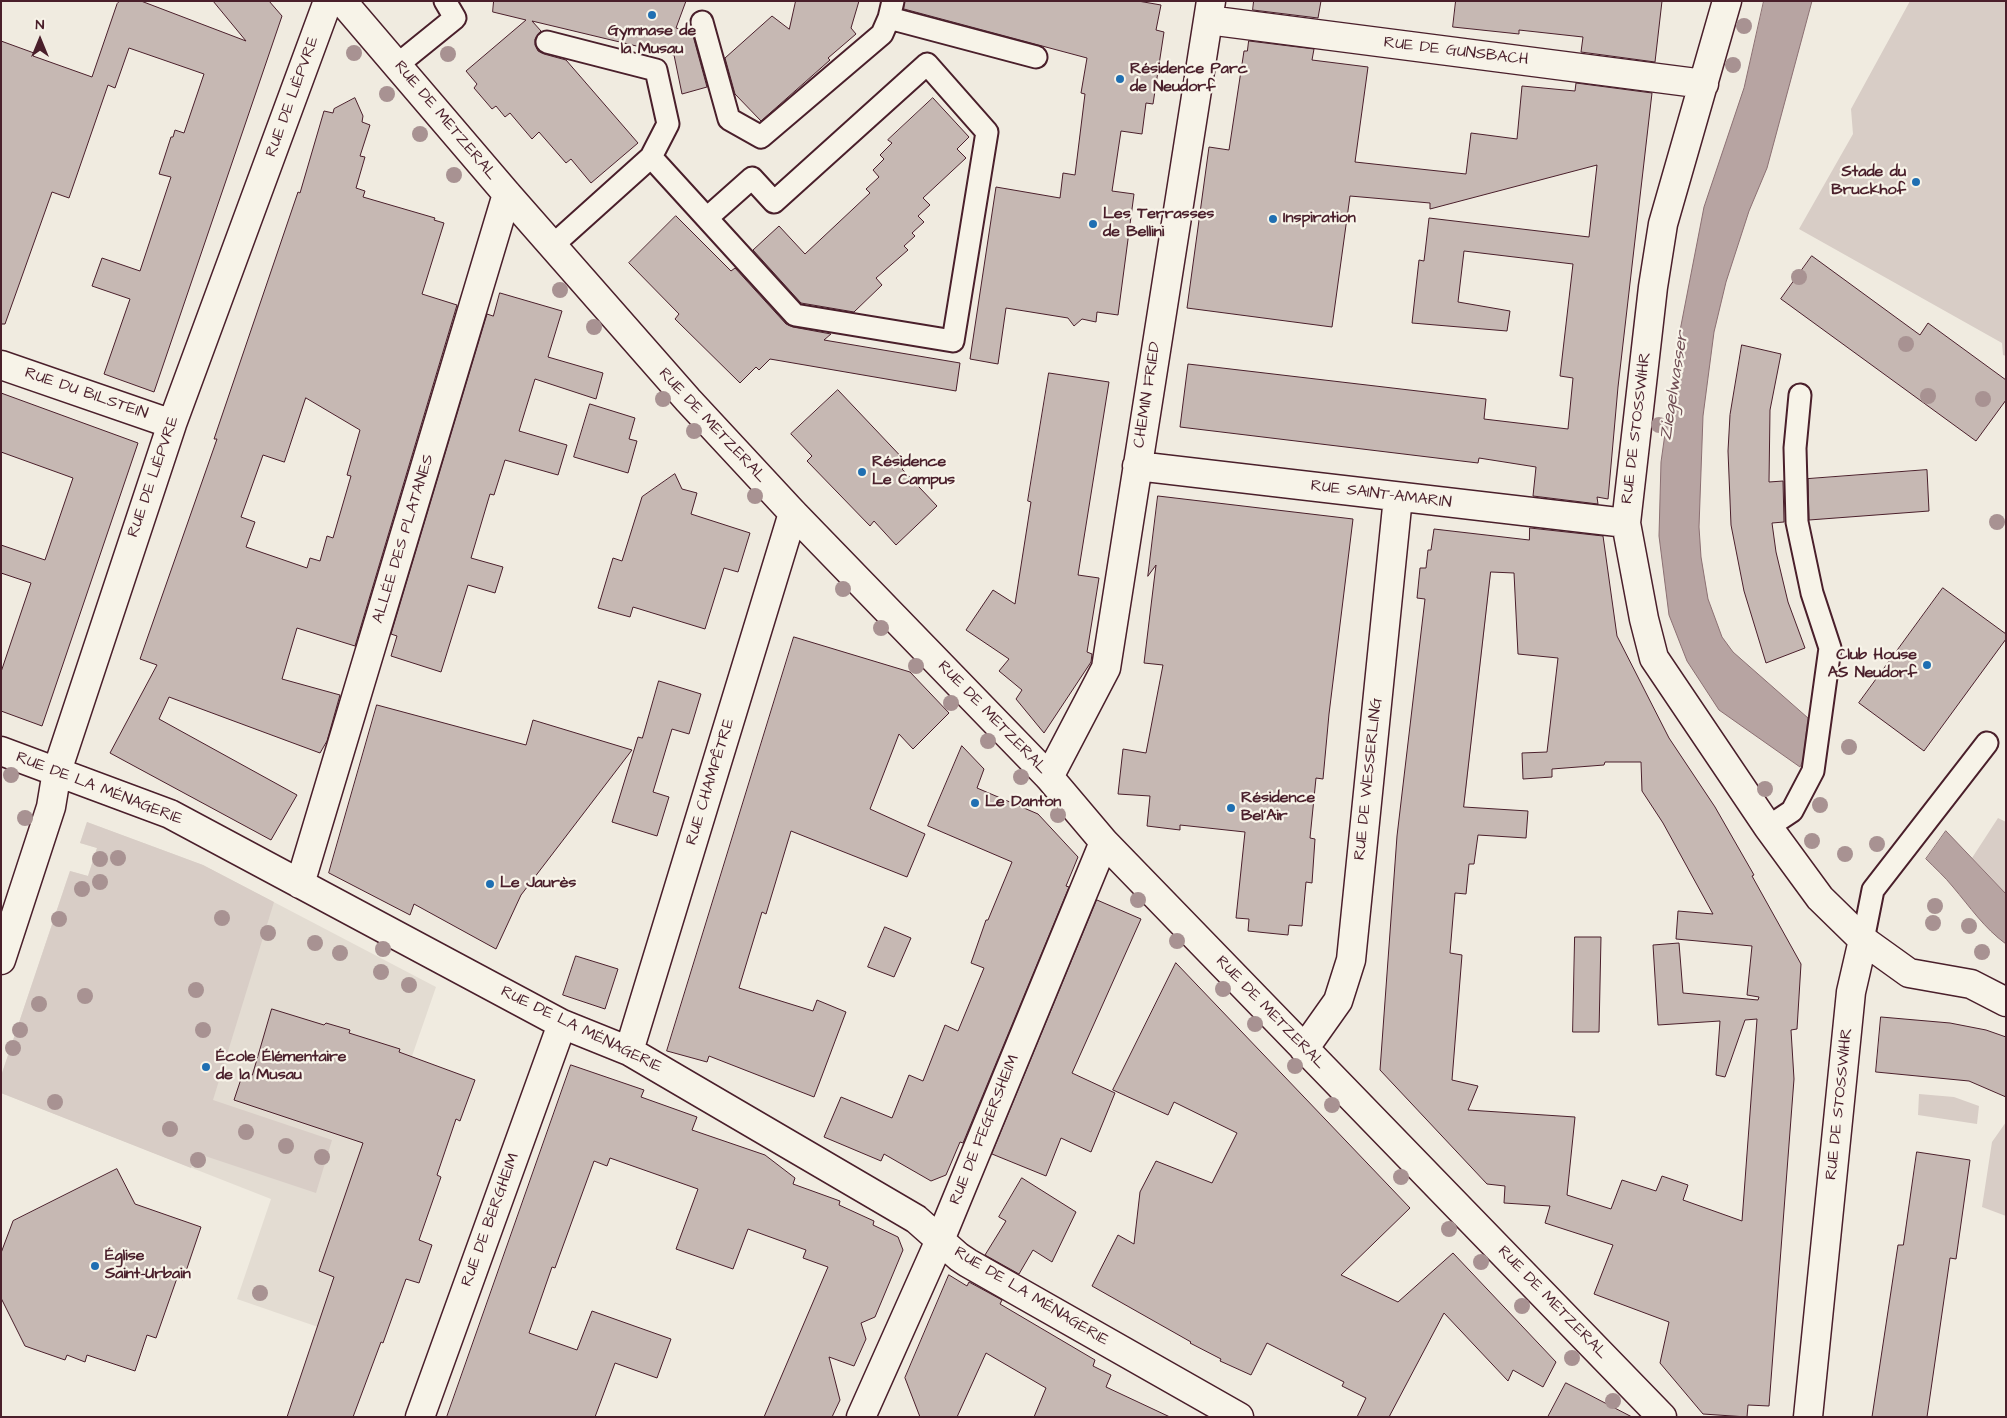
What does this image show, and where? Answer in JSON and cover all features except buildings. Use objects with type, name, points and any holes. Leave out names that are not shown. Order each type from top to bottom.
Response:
[{"type":"street","name":"RUE DE LIÈPVRE","points":[[1,960],[51,807],[56,771],[172,424],[328,1]]},
{"type":"street","name":"RUE DE METZERAL","points":[[342,1],[552,246],[688,400],[793,513],[1049,776],[1104,842],[1662,1417]]},
{"type":"street","name":"RUE DE STOSSWIHR","points":[[1727,1],[1662,233],[1653,287],[1626,523],[1644,619],[1654,658],[1768,827],[1820,898],[1863,940],[1851,992],[1808,1417]]},
{"type":"street","name":"RUE DE GUNSBACH","points":[[1209,11],[1704,84]]},
{"type":"street","name":"CHEMIN FRIED","points":[[1049,776],[1106,668],[1209,11]]},
{"type":"street","name":"ALLÉE DES PLATANES","points":[[300,884],[507,194]]},
{"type":"street","name":"RUE DU BILSTEIN","points":[[1,364],[172,424]]},
{"type":"street","name":"RUE SAINT-AMARIN","points":[[1137,466],[1626,523]]},
{"type":"street","name":"RUE DE WESSERLING","points":[[1304,1049],[1338,1001],[1351,960],[1398,497]]},
{"type":"street","name":"RUE CHAMPÊTRE","points":[[629,1050],[793,513]]},
{"type":"street","name":"RUE DE LA MÉNAGERIE","points":[[1,751],[170,814],[562,1024],[629,1050],[916,1219],[968,1263],[1239,1417]]},
{"type":"street","name":"RUE DE FEGERSHEIM","points":[[861,1417],[940,1240],[1104,842]]},
{"type":"street","points":[[1863,940],[1909,974],[1971,984],[2006,1002]]},
{"type":"street","name":"RUE DE BERGHEIM","points":[[420,1417],[562,1024]]},
{"type":"lane","points":[[398,65],[455,18],[445,1]]},
{"type":"lane","points":[[702,22],[729,119],[761,137],[882,34],[891,10],[1036,57]]},
{"type":"lane","points":[[548,42],[656,70],[668,124],[651,157],[552,246]]},
{"type":"lane","points":[[651,157],[795,315],[953,341],[987,132],[927,64],[774,202],[752,178],[707,218]]},
{"type":"lane","points":[[1768,827],[1792,811],[1813,771],[1830,648],[1812,593],[1797,522],[1795,448],[1800,395]]},
{"type":"lane","points":[[1863,940],[1873,890],[1987,743]]},
{"type":"shaded area","name":"Stade du Bruckhof","points":[[1910,1],[2006,1],[2006,356],[2003,355],[2002,343],[1799,229],[1853,134],[1851,109]]},
{"type":"shaded area","points":[[1998,818],[2006,822],[2006,894],[1972,858]]},
{"type":"shaded area","name":"École Élémentaire de la Musau","points":[[87,822],[203,865],[436,987],[318,1327],[237,1299],[271,1199],[1,1093],[1,1076],[70,871],[88,876],[97,848],[80,843]]},
{"type":"shaded area","points":[[87,822],[203,865],[274,902],[213,1100],[332,1140],[316,1193],[196,1153],[191,1168],[1,1093],[1,1076],[70,871],[88,876],[97,848],[80,843]]},
{"type":"shaded area","points":[[1919,1094],[1954,1097],[1979,1106],[1977,1124],[1918,1115]]},
{"type":"shaded area","points":[[2006,1122],[2006,1216],[1982,1207],[1992,1142]]},
{"type":"water","name":"Ziegelwasser","points":[[1764,1],[1812,1],[1767,168],[1749,211],[1726,282],[1714,332],[1703,416],[1699,527],[1701,557],[1708,599],[1722,637],[1733,652],[1808,718],[1803,760],[1800,767],[1719,710],[1687,661],[1669,615],[1659,536],[1661,462],[1678,341],[1704,207],[1744,88]]},
{"type":"water","points":[[1946,831],[2006,894],[2006,944],[1984,924],[1950,883],[1926,859]]},
{"type":"place","name":"Gymnase de la Musau","points":[[652,15]]},
{"type":"place","name":"Résidence Parc de Neudorf","points":[[1120,79]]},
{"type":"place","name":"Stade du Bruckhof","points":[[1916,182]]},
{"type":"place","name":"Inspiration","points":[[1273,219]]},
{"type":"place","name":"Les Terrasses de Bellini","points":[[1093,224]]},
{"type":"place","name":"Résidence Le Campus","points":[[862,472]]},
{"type":"place","name":"Club House AS Neudorf","points":[[1927,665]]},
{"type":"place","name":"Le Danton","points":[[975,803]]},
{"type":"place","name":"Résidence Bel'Air","points":[[1231,808]]},
{"type":"place","name":"Le Jaurès","points":[[490,884]]},
{"type":"place","name":"École Élémentaire de la Musau","points":[[206,1067]]},
{"type":"place","name":"Église Saint-Urbain","points":[[95,1266]]}]
